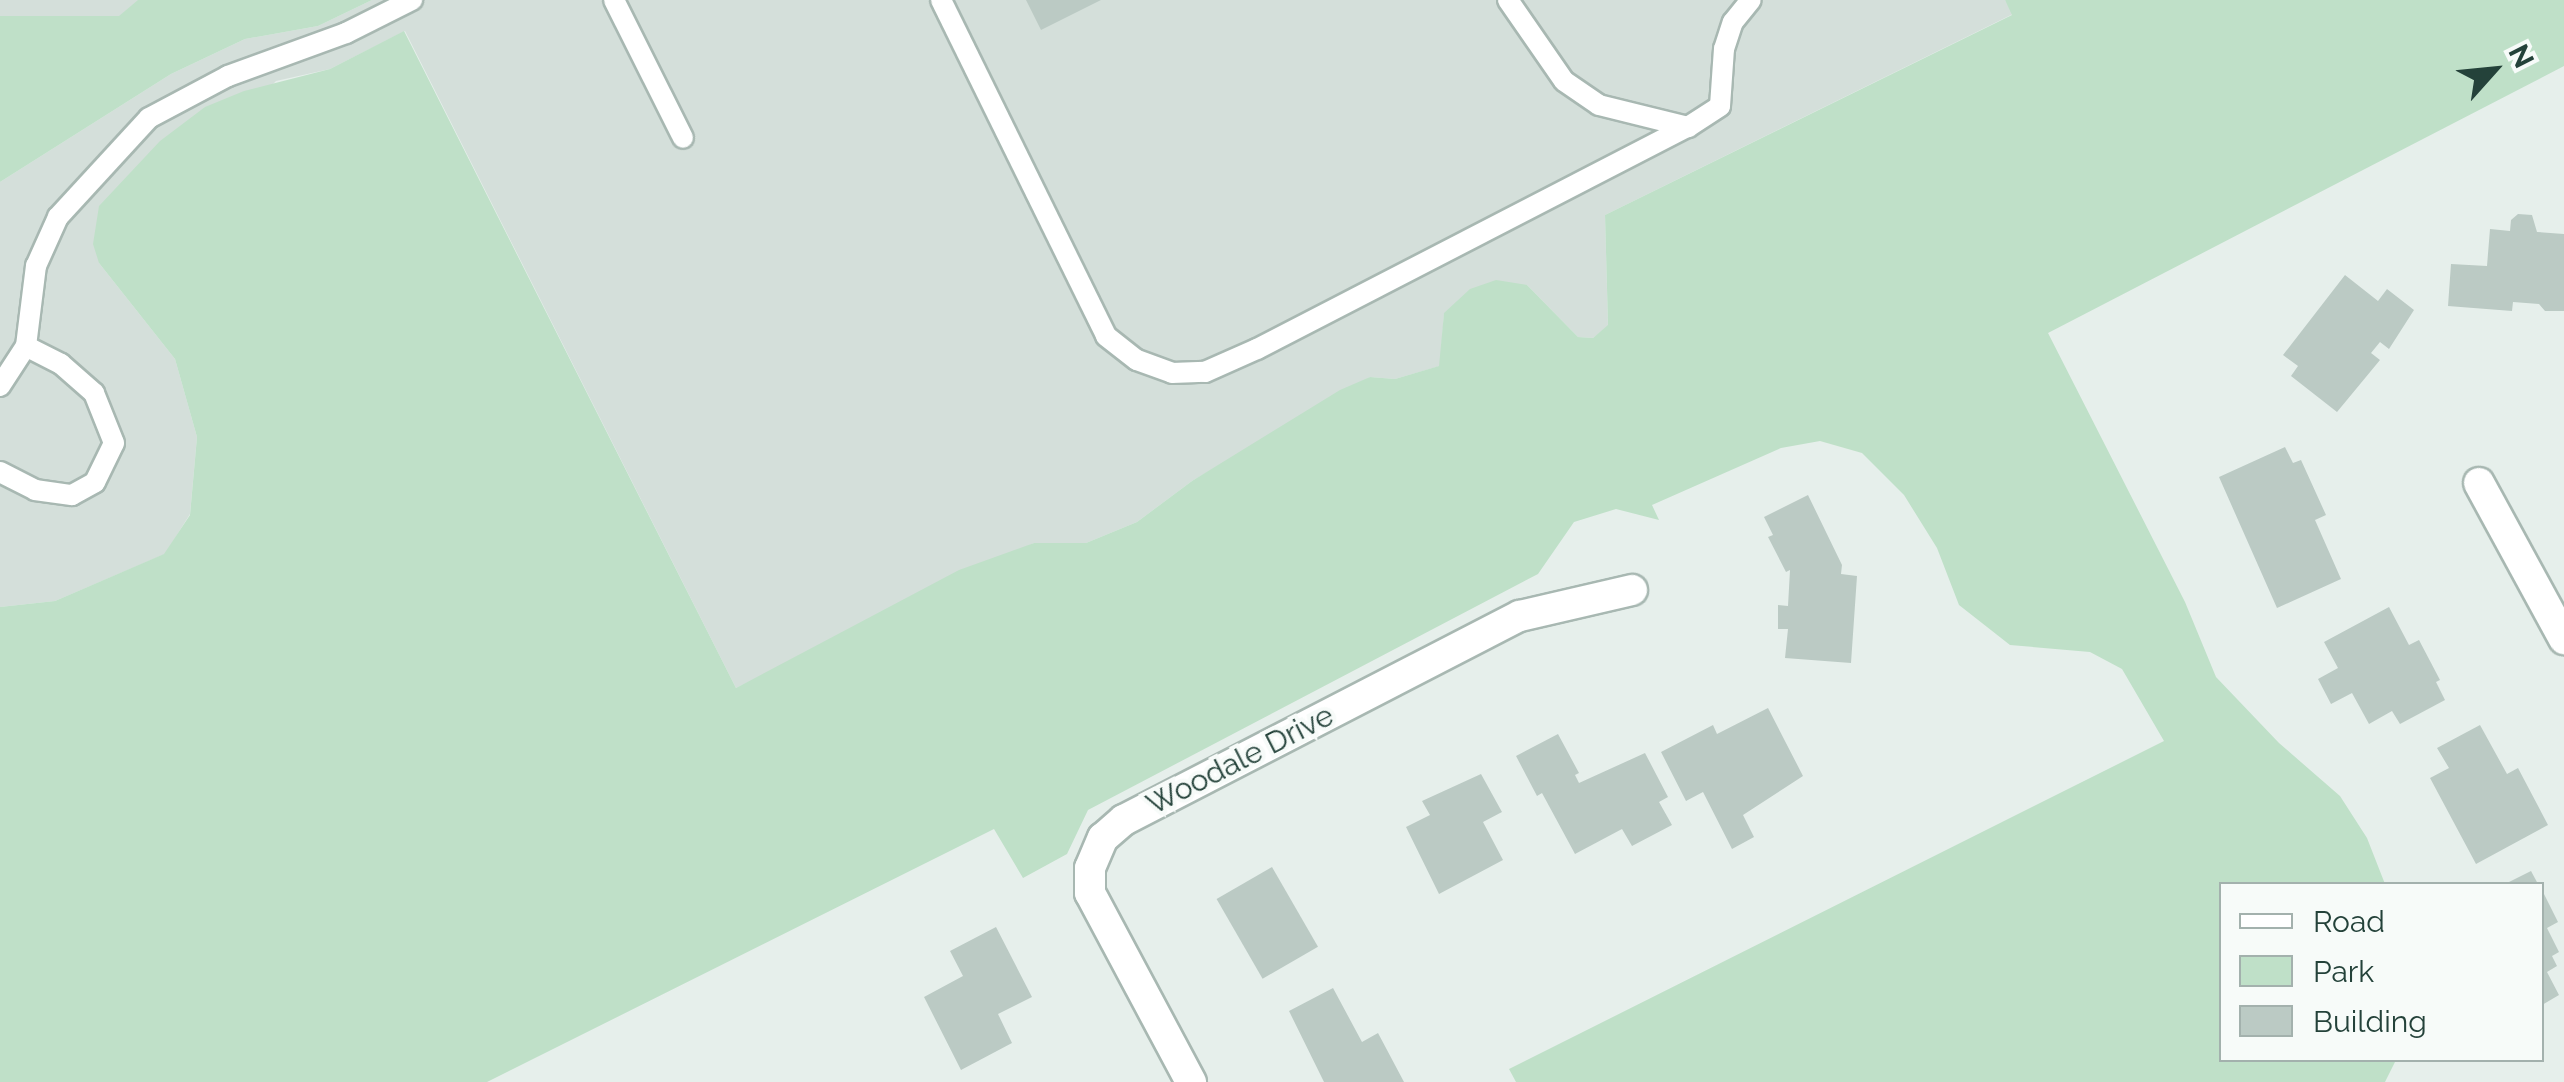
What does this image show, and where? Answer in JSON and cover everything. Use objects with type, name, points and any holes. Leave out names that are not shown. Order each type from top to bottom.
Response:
[{"type":"street","points":[[2480,483],[2564,639]]},
{"type":"street","name":"Woodale Drive","points":[[1191,1082],[1090,893],[1090,868],[1103,838],[1124,820],[1520,616],[1632,590]]},
{"type":"lane","points":[[0,386],[26,346],[36,266],[58,217],[148,118],[228,76],[346,33],[412,0]]},
{"type":"lane","points":[[614,0],[683,138]]},
{"type":"lane","points":[[941,0],[1106,336],[1137,360],[1172,372],[1205,372],[1257,349],[1688,127],[1720,106],[1724,49],[1734,22],[1750,0]]},
{"type":"lane","points":[[1508,0],[1564,81],[1598,105],[1688,127]]},
{"type":"lane","points":[[0,472],[36,490],[72,495],[96,482],[114,443],[94,393],[61,364],[26,346]]},
{"type":"shaded area","points":[[0,0],[138,0],[138,16],[0,16]]},
{"type":"shaded area","points":[[372,0],[2005,0],[2013,14],[1605,215],[1608,326],[1593,338],[1578,337],[1527,285],[1444,314],[1440,366],[1395,379],[1370,377],[1192,481],[1137,522],[1086,543],[1034,543],[736,688],[405,31],[330,69],[276,81],[99,263],[175,359],[197,437],[190,514],[165,554],[55,601],[0,607],[0,182],[171,74],[245,39],[318,26]]},
{"type":"green space","points":[[138,0],[372,0],[318,26],[245,39],[171,74],[0,182],[0,16],[119,16]]},
{"type":"green space","points":[[2005,0],[2564,0],[2564,66],[2048,333],[2185,602],[2216,677],[2279,743],[2340,796],[2367,838],[2384,882],[2219,882],[2219,1062],[2395,1062],[2385,1082],[1516,1082],[1509,1069],[2164,741],[2122,669],[2090,652],[2010,645],[1959,605],[1937,548],[1904,495],[1862,453],[1820,441],[1781,448],[1652,505],[1659,520],[1616,509],[1574,522],[1538,574],[1088,810],[1067,854],[1023,878],[994,829],[487,1082],[0,1082],[0,607],[55,601],[164,554],[190,515],[197,437],[175,359],[99,263],[93,244],[99,206],[160,141],[205,107],[244,91],[330,69],[404,31],[736,688],[959,570],[1034,543],[1086,543],[1137,522],[1192,481],[1340,390],[1370,377],[1395,379],[1439,366],[1444,313],[1470,289],[1496,280],[1527,285],[1578,337],[1593,338],[1608,325],[1605,215],[2012,15]]},
{"type":"building","points":[[1026,0],[1101,0],[1041,30]]},
{"type":"building","points":[[2518,214],[2532,215],[2537,232],[2564,234],[2564,311],[2545,311],[2539,304],[2513,302],[2512,311],[2448,306],[2451,264],[2487,266],[2490,229],[2510,231],[2511,220]]},
{"type":"building","points":[[2345,275],[2378,301],[2387,289],[2414,310],[2389,349],[2380,342],[2371,353],[2380,360],[2337,412],[2291,376],[2298,366],[2283,355]]},
{"type":"building","points":[[2285,447],[2293,463],[2301,460],[2326,515],[2315,520],[2341,579],[2277,608],[2219,477]]},
{"type":"building","points":[[1808,495],[1842,565],[1841,574],[1857,576],[1851,663],[1785,658],[1788,629],[1778,629],[1778,605],[1788,606],[1790,570],[1786,572],[1768,537],[1773,535],[1764,517]]},
{"type":"building","points":[[2389,607],[2409,645],[2419,640],[2440,680],[2436,682],[2445,700],[2400,724],[2392,711],[2369,724],[2352,693],[2331,704],[2318,679],[2338,668],[2324,642]]},
{"type":"building","points":[[1768,708],[1803,776],[1743,815],[1754,837],[1732,849],[1703,792],[1686,801],[1661,752],[1713,725],[1717,734]]},
{"type":"building","points":[[2480,725],[2507,774],[2518,768],[2548,825],[2476,864],[2430,778],[2449,768],[2437,748]]},
{"type":"building","points":[[1558,734],[1579,773],[1575,775],[1579,783],[1645,753],[1668,797],[1659,802],[1672,825],[1632,846],[1622,829],[1575,854],[1542,793],[1537,796],[1516,756]]},
{"type":"building","points":[[1481,774],[1502,812],[1483,822],[1503,860],[1439,894],[1406,827],[1430,815],[1422,801]]},
{"type":"building","points":[[1272,867],[1318,947],[1263,979],[1217,899]]},
{"type":"building","points":[[2531,871],[2537,882],[2509,882]]},
{"type":"building","points":[[2544,894],[2558,922],[2547,928],[2559,952],[2552,956],[2557,966],[2547,972],[2559,995],[2544,1004]]},
{"type":"building","points":[[996,927],[1032,997],[998,1014],[1012,1043],[961,1070],[924,997],[963,976],[950,951]]},
{"type":"building","points":[[1333,988],[1362,1042],[1378,1033],[1404,1082],[1324,1082],[1289,1011]]}]
